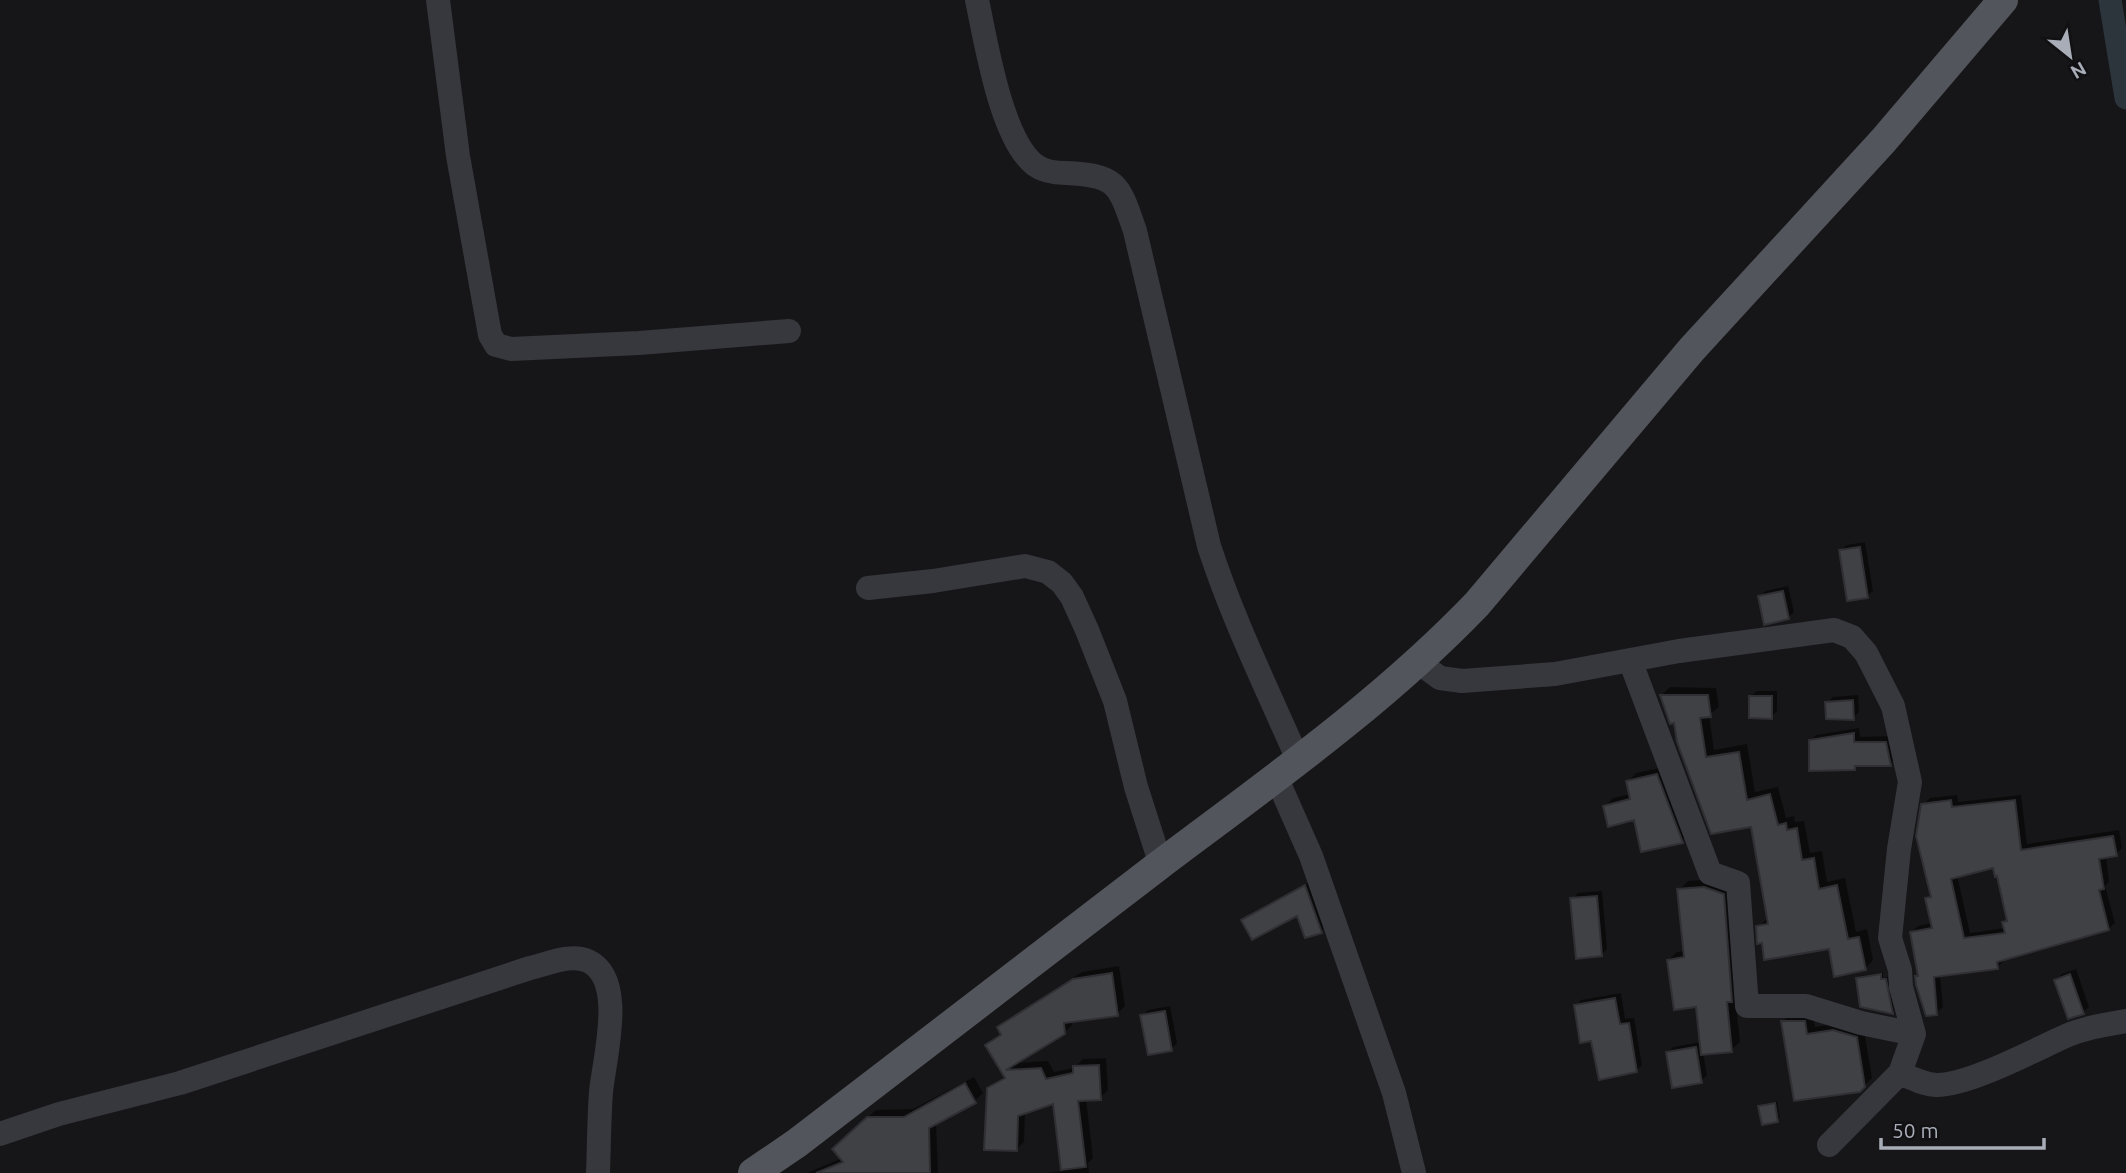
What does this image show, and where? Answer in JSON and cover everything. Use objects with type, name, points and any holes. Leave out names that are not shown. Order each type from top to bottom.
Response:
[{"type":"main road","points":[[754,1173],[1288,770],[1418,662],[1477,604],[1692,349],[1883,141],[2003,0]]},
{"type":"street","points":[[438,0],[458,156],[493,343],[503,348],[559,348],[789,331]]},
{"type":"street","points":[[976,0],[994,78],[1010,129],[1024,152],[1039,168],[1059,173],[1090,174],[1109,180],[1123,197],[1135,231],[1209,546],[1288,770],[1311,856],[1394,1093],[1414,1173]]},
{"type":"street","points":[[869,588],[933,582],[1025,566],[1048,572],[1062,583],[1072,597],[1087,630],[1115,701],[1136,787],[1161,865]]},
{"type":"street","points":[[1418,662],[1440,678],[1462,681],[1555,674],[1679,651],[1834,629],[1852,637],[1866,653],[1894,706],[1910,782],[1899,849],[1890,938],[1914,1034],[1900,1073],[1829,1145]]},
{"type":"street","points":[[1630,660],[1710,873],[1738,883],[1747,1006],[1805,1006],[1861,1023],[1914,1034]]},
{"type":"street","points":[[0,1134],[59,1114],[180,1083],[571,957],[597,966],[605,979],[610,998],[611,1012],[601,1093],[598,1173]]},
{"type":"street","points":[[1900,1073],[1923,1083],[1938,1085],[1965,1079],[2069,1035],[2126,1021]]},
{"type":"building","points":[[1860,547],[1868,598],[1847,601],[1839,550]]},
{"type":"building","points":[[1783,591],[1789,619],[1764,625],[1758,596]]},
{"type":"building","points":[[1660,695],[1708,695],[1711,717],[1700,718],[1706,757],[1739,752],[1747,800],[1770,794],[1778,825],[1786,823],[1787,830],[1797,828],[1802,860],[1814,858],[1819,889],[1837,885],[1848,939],[1859,937],[1866,970],[1834,977],[1829,949],[1764,960],[1762,943],[1757,944],[1756,926],[1768,924],[1751,827],[1711,834],[1677,742],[1674,723],[1670,724]]},
{"type":"building","points":[[1749,696],[1772,696],[1772,719],[1749,718]]},
{"type":"building","points":[[1853,700],[1854,720],[1826,719],[1825,702]]},
{"type":"building","points":[[1854,733],[1854,742],[1886,742],[1891,766],[1855,766],[1855,770],[1809,771],[1809,740]]},
{"type":"building","points":[[1657,774],[1683,843],[1641,852],[1634,820],[1608,827],[1603,806],[1630,799],[1626,781]]},
{"type":"building","points":[[1951,800],[1952,807],[2015,800],[2021,850],[2113,836],[2117,856],[2099,859],[2104,889],[2099,890],[2109,930],[1997,962],[1998,969],[1934,977],[1937,1015],[1926,1016],[1916,985],[1915,976],[1918,976],[1910,932],[1932,928],[1925,898],[1931,897],[1916,836],[1921,804]],"holes":[[[1993,868],[1995,877],[1997,876],[2007,921],[2002,922],[2005,933],[1964,938],[1951,879]]]},
{"type":"building","points":[[1305,885],[1322,933],[1305,938],[1297,916],[1252,940],[1241,920]]},
{"type":"building","points":[[1704,887],[1724,894],[1732,1002],[1727,1002],[1732,1052],[1701,1055],[1696,1007],[1674,1010],[1667,960],[1684,957],[1677,889]]},
{"type":"building","points":[[1597,896],[1602,956],[1576,959],[1570,898]]},
{"type":"building","points":[[1112,973],[1118,1016],[1064,1023],[1065,1034],[1006,1070],[1041,1068],[1046,1079],[1073,1073],[1073,1066],[1099,1065],[1101,1100],[1078,1101],[1086,1167],[1061,1170],[1053,1104],[1018,1116],[1017,1151],[984,1150],[987,1088],[1005,1078],[985,1045],[1001,1035],[997,1027],[1073,979]]},
{"type":"building","points":[[1881,974],[1881,979],[1886,979],[1893,1014],[1860,1007],[1856,978]]},
{"type":"building","points":[[2070,974],[2084,1014],[2068,1019],[2054,980]]},
{"type":"building","points":[[1615,998],[1620,1024],[1629,1023],[1637,1072],[1599,1080],[1591,1041],[1580,1043],[1574,1005]]},
{"type":"building","points":[[1165,1011],[1172,1051],[1148,1055],[1140,1015]]},
{"type":"building","points":[[1781,1021],[1805,1021],[1807,1034],[1833,1030],[1857,1037],[1865,1087],[1860,1092],[1794,1101]]},
{"type":"building","points":[[1696,1047],[1702,1083],[1672,1088],[1666,1052]]},
{"type":"building","points":[[965,1083],[976,1103],[929,1128],[930,1173],[816,1173],[843,1162],[832,1149],[867,1117],[904,1117]]},
{"type":"building","points":[[1775,1103],[1778,1122],[1762,1125],[1758,1106]]},
{"type":"waterway","points":[[2110,0],[2126,98]]}]
